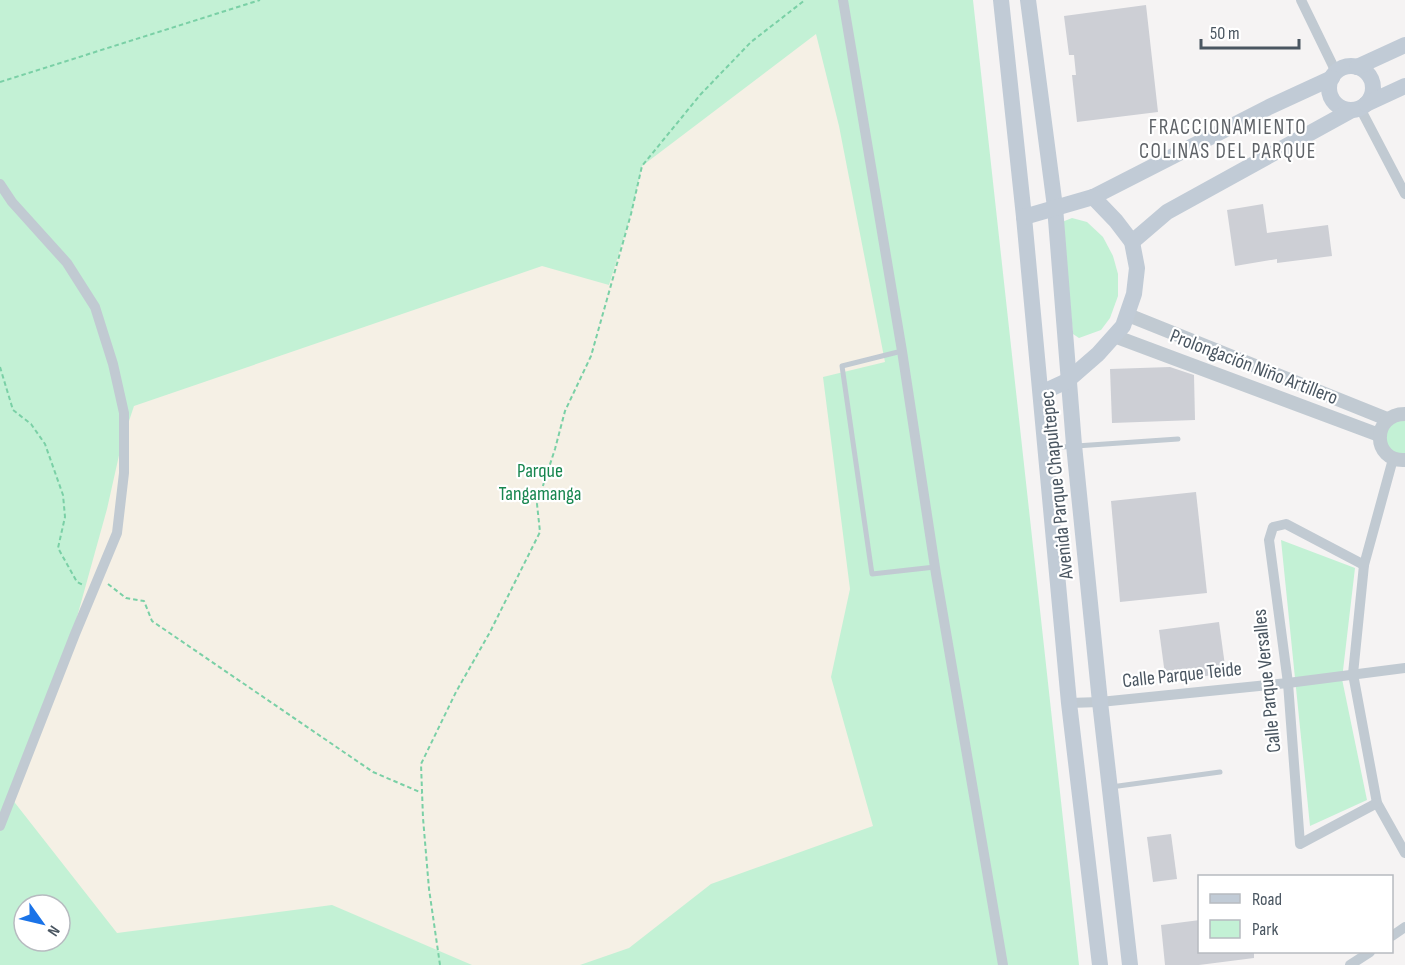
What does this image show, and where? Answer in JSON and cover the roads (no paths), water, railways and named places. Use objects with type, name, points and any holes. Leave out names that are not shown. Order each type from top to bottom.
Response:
[{"type":"main road","name":"Avenida Parque Chapultepec","points":[[1001,0],[1024,217],[1069,703],[1100,965]]},
{"type":"main road","name":"Avenida Parque Chapultepec","points":[[1028,0],[1054,207],[1067,381],[1130,965]]},
{"type":"main road","points":[[1024,217],[1093,197],[1334,75],[1342,68],[1357,67],[1405,45]]},
{"type":"main road","points":[[1334,75],[1329,85],[1333,100],[1345,109],[1359,107],[1371,98],[1372,82],[1364,70],[1357,67]]},
{"type":"main road","points":[[1132,242],[1167,212],[1359,107],[1405,86]]},
{"type":"main road","points":[[1041,393],[1067,381],[1098,354],[1123,326],[1134,294],[1137,268],[1132,242],[1093,197]]},
{"type":"street","points":[[843,0],[902,351],[934,567],[1003,965]]},
{"type":"street","points":[[1301,0],[1334,75]]},
{"type":"street","points":[[1359,107],[1405,194]]},
{"type":"street","points":[[0,184],[12,202],[67,263],[95,307],[113,364],[124,413],[124,472],[117,533],[0,826]]},
{"type":"street","name":"Prolongación Niño Artillero","points":[[1128,315],[1387,419]]},
{"type":"street","name":"Prolongación Niño Artillero","points":[[1114,336],[1379,435]]},
{"type":"street","points":[[1405,414],[1387,419],[1379,435],[1382,449],[1399,460],[1364,565],[1353,674],[1377,802],[1405,853]]},
{"type":"street","name":"Calle Parque Versalles","points":[[1364,565],[1286,524],[1273,527],[1269,540],[1288,683],[1300,844],[1377,802]]},
{"type":"street","name":"Calle Parque Teide","points":[[1069,703],[1100,702],[1288,683],[1405,668]]},
{"type":"street","points":[[1350,965],[1367,953]]},
{"type":"lane","points":[[902,351],[843,366],[872,574],[934,567]]},
{"type":"lane","points":[[1046,448],[1178,439]]},
{"type":"lane","points":[[1110,787],[1220,772]]},
{"type":"district","name":"FRACCIONAMIENTO COLINAS DEL PARQUE","points":[[1228,139]]},
{"type":"park label","name":"Parque Tangamanga","points":[[540,482]]}]
